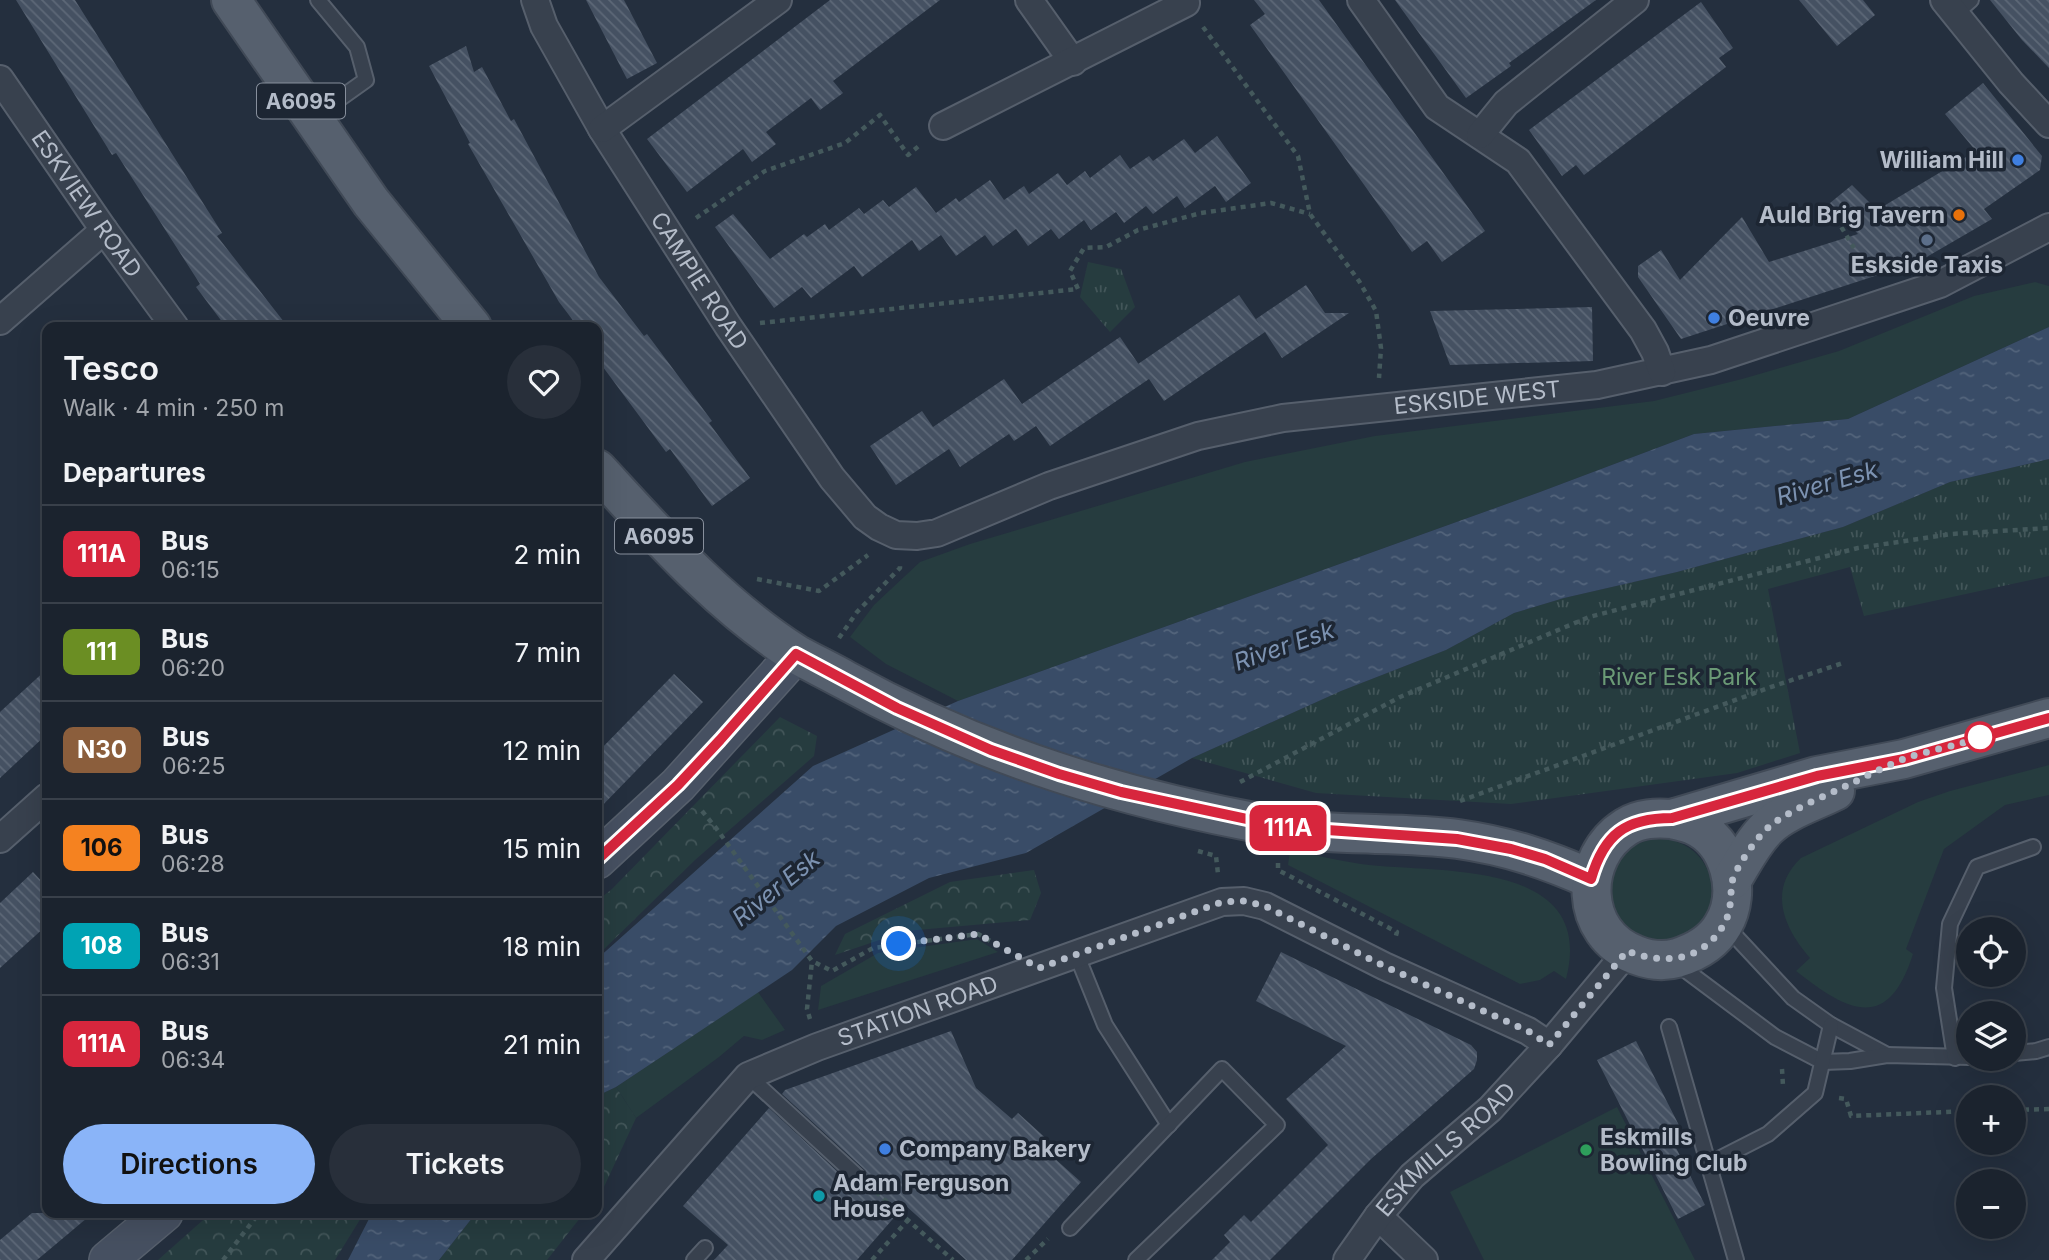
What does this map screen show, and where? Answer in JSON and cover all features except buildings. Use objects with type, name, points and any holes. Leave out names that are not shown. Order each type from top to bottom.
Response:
[{"type":"main road","name":"A6095","points":[[231,0],[371,202],[468,322]]},
{"type":"main road","name":"A6095","points":[[602,474],[672,550],[725,600],[796,654],[897,708],[991,750],[1121,792],[1195,810],[1284,827],[1457,839],[1511,849],[1545,859],[1591,879]]},
{"type":"main road","points":[[602,855],[686,776],[796,654]]},
{"type":"main road","points":[[1672,818],[1694,825],[1713,839],[1726,858],[1732,880],[1732,903],[1724,924],[1710,942],[1692,954],[1671,960],[1648,960],[1627,951],[1609,937],[1597,919],[1591,899],[1591,879],[1597,859],[1609,839],[1628,826],[1649,818],[1672,818],[1817,776],[1904,759],[2049,718]]},
{"type":"main road","points":[[1732,880],[1767,828],[1789,813],[1904,759]]},
{"type":"main road","points":[[108,1260],[158,1218]]},
{"type":"street","name":"CAMPIE ROAD","points":[[535,0],[544,26],[602,129],[728,326],[832,478],[865,517],[896,535]]},
{"type":"street","points":[[602,129],[778,0]]},
{"type":"street","points":[[1029,0],[1073,62]]},
{"type":"street","points":[[1361,0],[1437,107],[1518,161],[1643,330],[1662,372]]},
{"type":"street","points":[[1480,135],[1506,103],[1635,0]]},
{"type":"street","points":[[943,127],[1186,3]]},
{"type":"street","points":[[1957,5],[2011,83],[2049,124]]},
{"type":"street","name":"ESKVIEW ROAD","points":[[0,79],[171,322]]},
{"type":"street","name":"ESKSIDE WEST","points":[[896,535],[937,533],[1049,486],[1198,436],[1283,418],[1597,385],[1662,372],[1737,352],[1940,284],[2049,227]]},
{"type":"street","points":[[0,321],[104,230]]},
{"type":"street","points":[[0,839],[42,801]]},
{"type":"street","name":"STATION ROAD","points":[[586,1260],[748,1076],[817,1047],[1222,902],[1244,901],[1265,906],[1384,966],[1528,1031],[1549,1045]]},
{"type":"street","points":[[1549,1045],[1627,951]]},
{"type":"street","name":"ESKMILLS ROAD","points":[[1347,1260],[1378,1216],[1412,1176],[1490,1109],[1549,1045]]},
{"type":"street","points":[[1378,1216],[1424,1260]]},
{"type":"lane","points":[[312,118],[366,80],[356,47],[317,0]]},
{"type":"lane","points":[[1956,1035],[1944,988],[1950,924],[1977,867],[2033,847]]},
{"type":"lane","points":[[1724,924],[1793,998],[1831,1025],[1887,1055]]},
{"type":"lane","points":[[1076,953],[1105,1026],[1169,1125]]},
{"type":"lane","points":[[1671,960],[1775,1037],[1823,1062],[1887,1055],[1956,1058]]},
{"type":"lane","points":[[1709,1164],[1768,1134],[1815,1093],[1831,1025]]},
{"type":"lane","points":[[1669,1027],[1736,1260]]},
{"type":"lane","points":[[2026,1052],[2049,1047]]},
{"type":"lane","points":[[1070,1228],[1223,1069],[1277,1125],[1136,1260]]},
{"type":"lane","points":[[748,1076],[859,1178]]},
{"type":"lane","points":[[694,1260],[705,1248]]},
{"type":"path","points":[[1186,3],[1298,156],[1310,214],[1359,281],[1376,311],[1381,348],[1377,410]]},
{"type":"path","points":[[669,236],[765,171],[845,143],[880,115],[908,155],[943,127]]},
{"type":"path","points":[[728,326],[1077,289],[1070,271],[1084,248],[1106,247],[1138,230],[1201,213],[1271,203],[1310,214]]},
{"type":"path","points":[[1831,210],[1854,248]]},
{"type":"path","points":[[1195,810],[1230,793],[1240,782],[1400,697],[1590,617],[1858,548],[1951,534],[2049,528]]},
{"type":"path","points":[[725,600],[745,576],[819,591],[896,535],[900,568],[857,612],[836,640],[847,648]]},
{"type":"path","points":[[1451,804],[1843,663]]},
{"type":"path","points":[[1284,827],[1278,870],[1397,932],[1384,966]]},
{"type":"path","points":[[716,828],[812,961],[832,971],[873,948],[978,934],[1039,968]]},
{"type":"path","points":[[812,961],[807,1009],[817,1047]]},
{"type":"path","points":[[2026,1110],[2049,1109]]},
{"type":"path","points":[[859,1178],[953,1260]]},
{"type":"path","points":[[223,1260],[255,1218]]},
{"type":"path","points":[[873,1260],[908,1220]]},
{"type":"green space","points":[[1088,262],[1121,269],[1135,307],[1110,332],[1080,297]]},
{"type":"green space","points":[[2035,282],[2049,286],[2049,327],[1848,419],[1694,434],[958,701],[886,664],[850,637],[874,605],[920,562],[970,544],[1245,462],[1375,436],[1654,401],[1839,351],[1974,296]]},
{"type":"green space","name":"River Esk Park","points":[[2049,459],[2049,576],[1864,616],[1850,567],[1768,589],[1800,753],[1737,773],[1511,804],[1316,793],[1192,758],[1341,691],[1446,650],[1514,613],[1843,527],[1950,482]]},
{"type":"green space","points":[[780,717],[817,736],[814,756],[695,860],[602,951],[602,897]]},
{"type":"green space","points":[[2049,765],[2049,795],[2005,805],[1944,849],[1906,949],[1913,954],[1903,979],[1891,996],[1879,1005],[1865,1008],[1849,1004],[1833,997],[1796,971],[1810,958],[1787,922],[1782,896],[1784,883],[1801,858],[1918,802]]},
{"type":"green space","points":[[1660,839],[1680,843],[1697,854],[1708,871],[1712,891],[1708,911],[1697,928],[1680,939],[1660,943],[1640,939],[1623,928],[1612,911],[1608,891],[1612,871],[1623,854],[1640,843]]},
{"type":"green space","points":[[1290,850],[1369,865],[1472,873],[1506,880],[1537,893],[1559,912],[1569,940],[1566,979],[1554,971],[1540,980],[1520,984],[1288,865]]},
{"type":"green space","points":[[1034,870],[1041,893],[1030,920],[906,931],[835,955],[845,934],[950,882]]},
{"type":"green space","points":[[977,939],[998,952],[818,1010],[821,986],[878,953]]},
{"type":"green space","points":[[758,992],[785,1030],[762,1040],[744,1036],[636,1118],[616,1087]]},
{"type":"green space","points":[[616,1087],[636,1118],[602,1190],[602,1094]]},
{"type":"green space","name":"Eskmills Bowling Club","points":[[1617,1107],[1695,1260],[1484,1260],[1450,1192]]},
{"type":"green space","points":[[205,1218],[361,1218],[335,1260],[158,1260]]},
{"type":"green space","points":[[472,1218],[580,1218],[547,1260],[439,1260]]},
{"type":"water","name":"River Esk","points":[[2049,327],[2049,459],[1950,482],[1843,527],[1514,613],[1446,650],[1341,691],[1192,758],[1026,853],[929,878],[836,926],[792,970],[602,1094],[602,955],[813,766],[958,701],[1694,434],[1848,419]]},
{"type":"water","points":[[369,1218],[472,1218],[439,1260],[348,1260]]},
{"type":"bus line","name":"111A","points":[[602,855],[678,785],[796,654],[897,708],[991,750],[1121,792],[1284,827],[1457,839],[1511,849],[1545,859],[1591,879],[1597,859],[1609,839],[1628,826],[1649,818],[1672,818],[1817,776],[1904,759],[2049,718]]},
{"type":"place","name":"William Hill","points":[[2018,160]]},
{"type":"place","name":"Auld Brig Tavern","points":[[1959,215]]},
{"type":"place","name":"Eskside Taxis","points":[[1927,240]]},
{"type":"place","name":"Oeuvre","points":[[1714,318]]},
{"type":"place","name":"Company Bakery","points":[[885,1149]]},
{"type":"place","name":"Eskmills Bowling Club","points":[[1586,1150]]},
{"type":"place","name":"Adam Ferguson House","points":[[819,1196]]},
{"type":"route","points":[[899,944],[978,934],[1039,968],[1222,902],[1244,901],[1265,906],[1384,966],[1528,1031],[1549,1045],[1627,951],[1648,960],[1671,960],[1692,954],[1710,942],[1724,924],[1732,903],[1732,880],[1767,828],[1789,813],[1904,759],[1980,737]]}]
